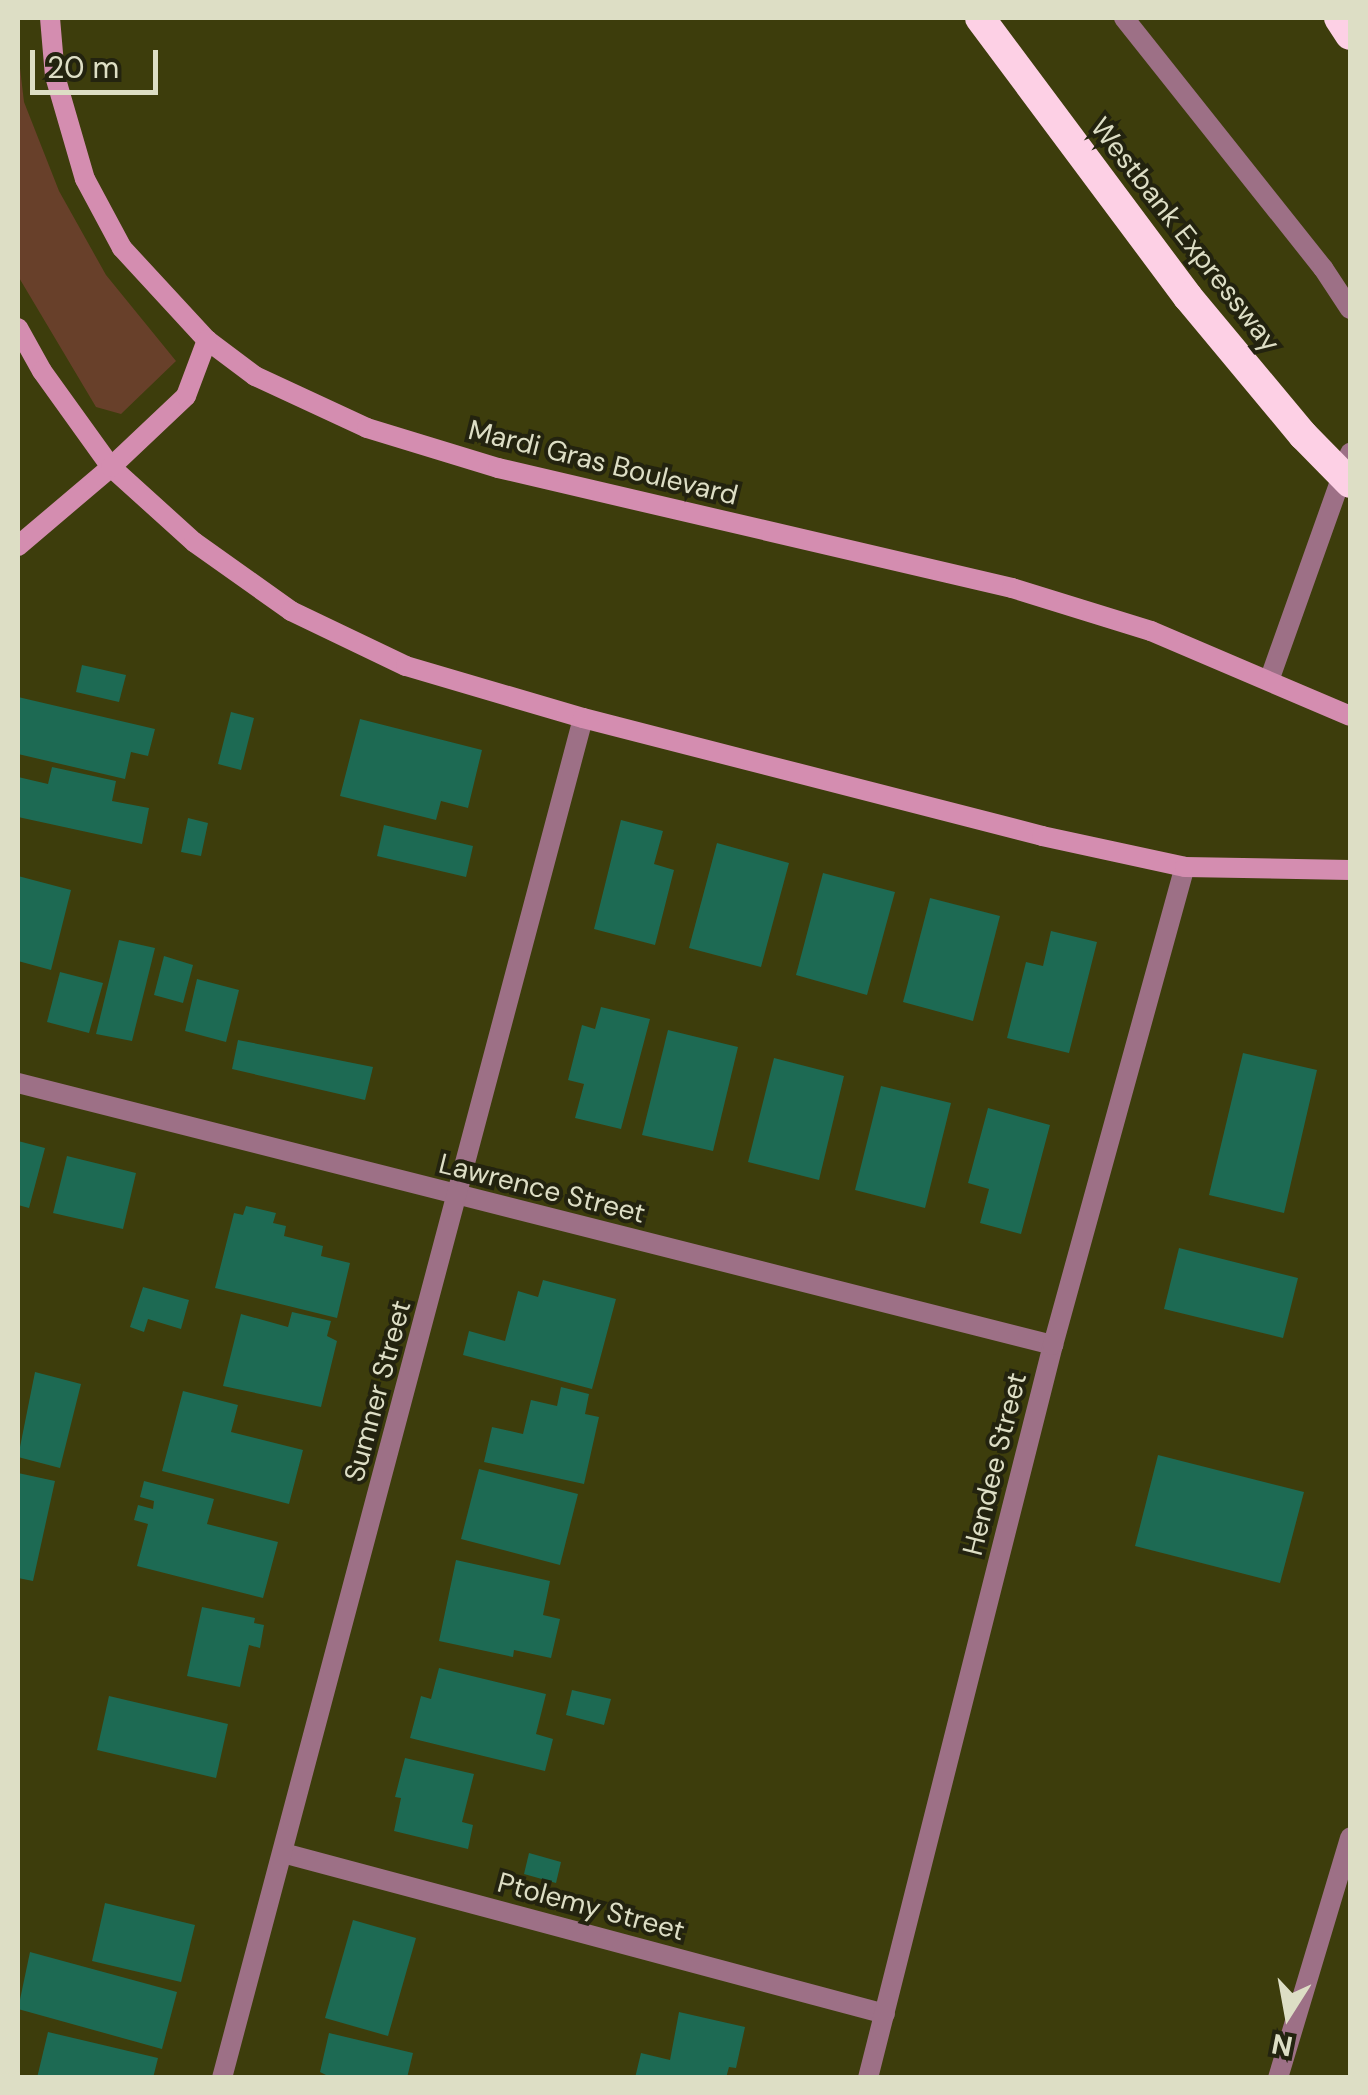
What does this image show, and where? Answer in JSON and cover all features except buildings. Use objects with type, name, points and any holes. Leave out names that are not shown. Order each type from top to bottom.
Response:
[{"type":"highway","name":"Westbank Expressway","points":[[980,18],[1188,297],[1303,435],[1350,484]]},
{"type":"highway","points":[[1339,18],[1350,35]]},
{"type":"street","name":"Mardi Gras Boulevard","points":[[50,18],[55,76],[85,179],[122,248],[207,340],[255,376],[367,428],[649,506],[1012,588],[1151,631],[1270,678],[1350,716]]},
{"type":"street","points":[[1124,18],[1323,268],[1350,309]]},
{"type":"street","points":[[18,328],[42,371],[111,467],[194,542],[292,611],[406,666],[582,718],[1042,836],[1185,867],[1350,870]]},
{"type":"street","points":[[18,546],[111,467],[186,396],[207,340]]},
{"type":"street","points":[[1270,678],[1350,453]]},
{"type":"street","name":"Sumner Street","points":[[222,2078],[459,1197],[582,718]]},
{"type":"street","name":"Hendee Street","points":[[868,2078],[1053,1345],[1185,867]]},
{"type":"street","name":"Lawrence Street","points":[[18,1083],[1053,1345]]},
{"type":"street","points":[[1278,2078],[1350,1838]]},
{"type":"street","name":"Ptolemy Street","points":[[282,1853],[884,2014]]},
{"type":"shaded area","points":[[18,51],[24,102],[59,191],[106,275],[176,361],[121,414],[96,407],[18,276]]}]
